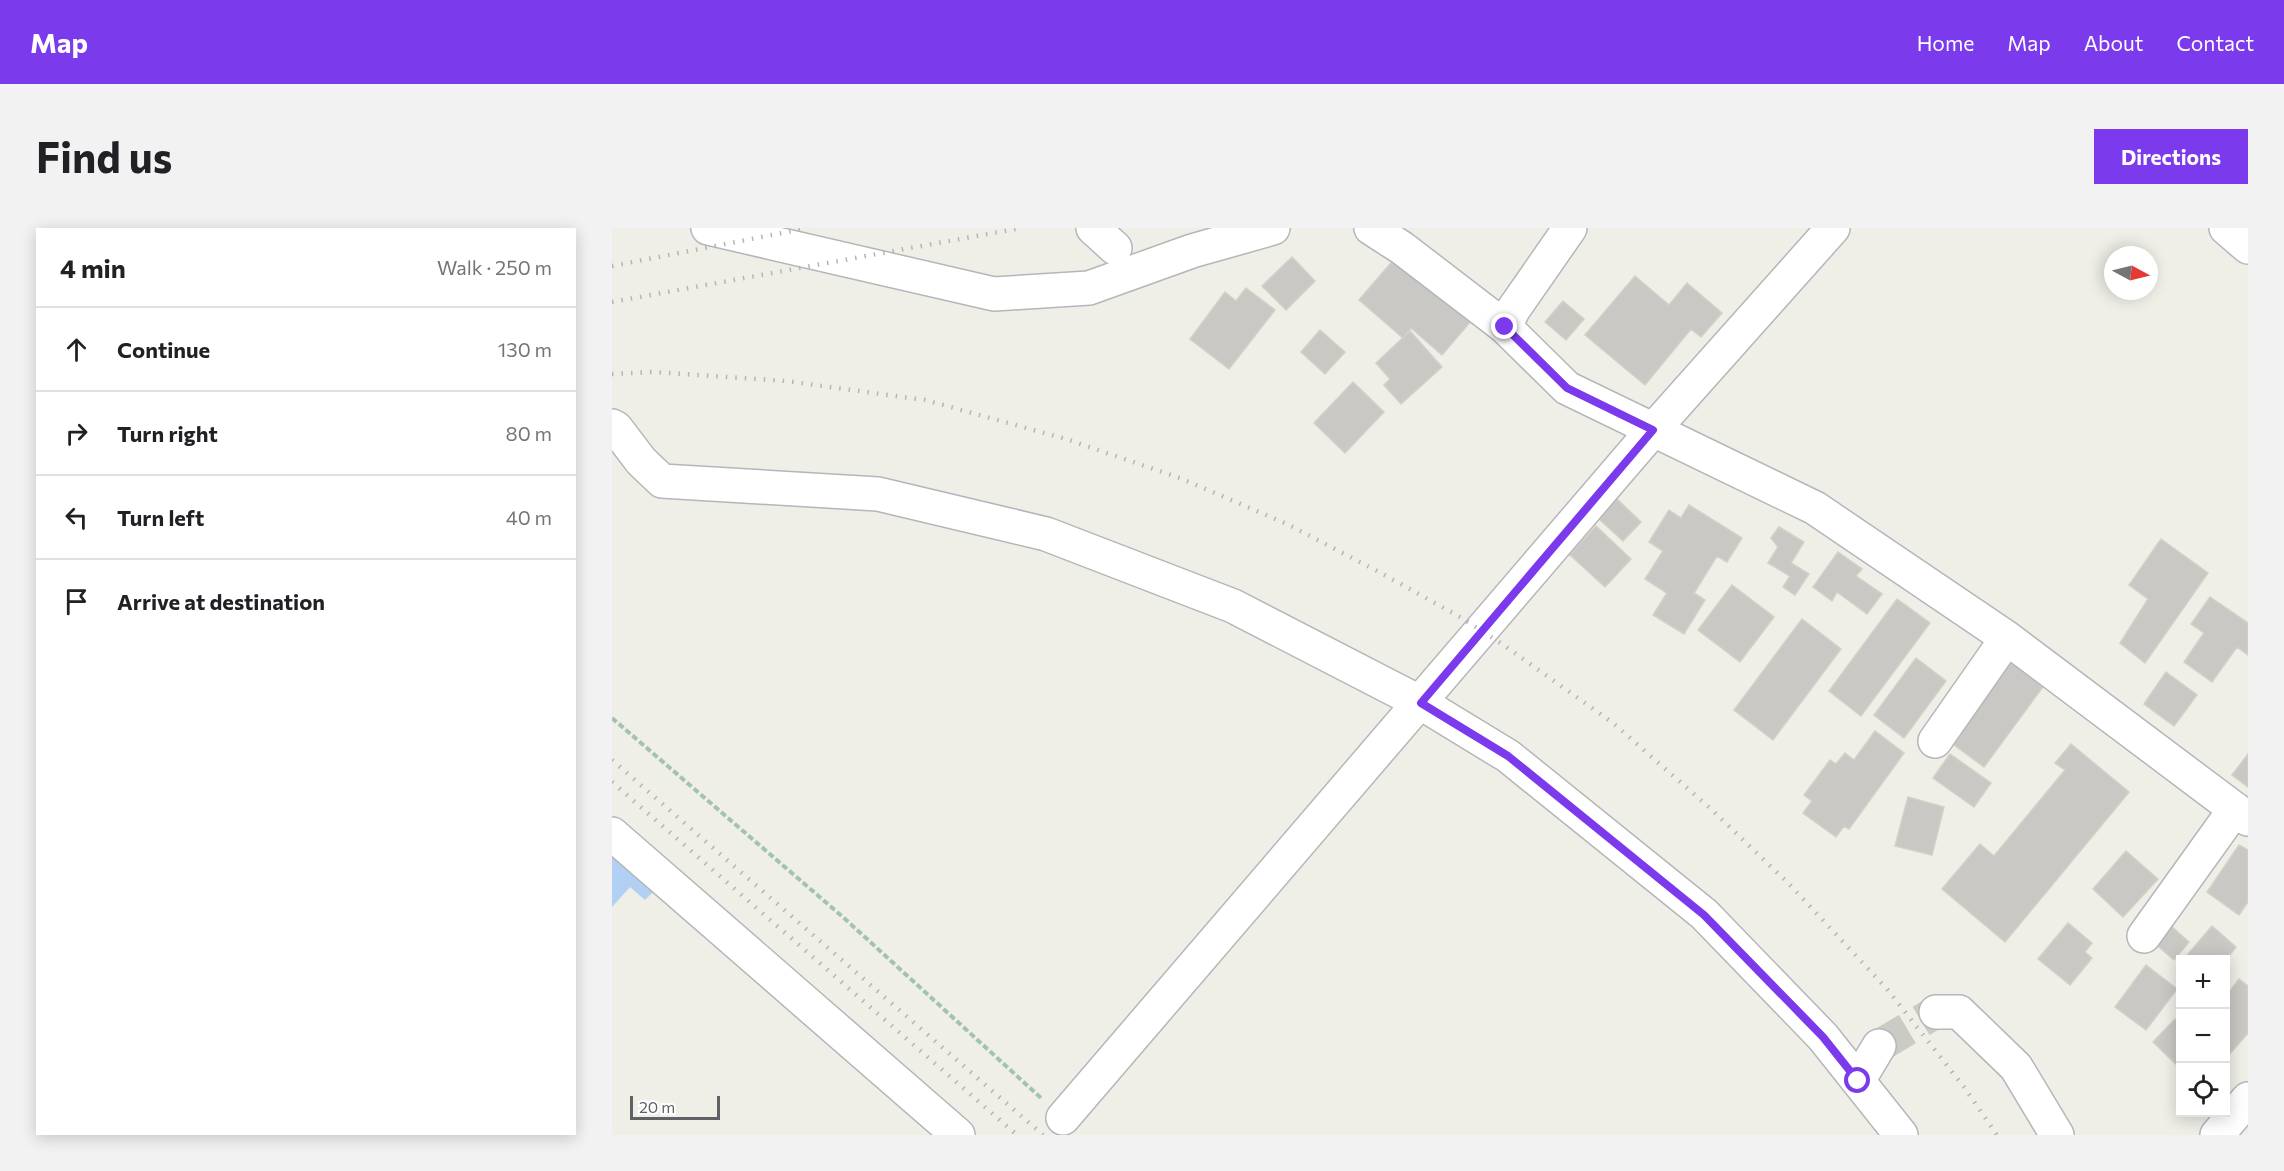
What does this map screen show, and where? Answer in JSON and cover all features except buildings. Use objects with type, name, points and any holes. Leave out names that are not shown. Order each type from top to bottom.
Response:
[{"type":"street","points":[[708,228],[994,294],[1089,288],[1192,251],[1273,228]]},
{"type":"street","points":[[1371,228],[1402,248],[1505,327],[1567,388],[1815,508],[2007,638],[2241,814],[2144,936]]},
{"type":"street","points":[[1505,327],[1513,310],[1570,228]]},
{"type":"street","points":[[1063,1118],[1653,430],[1833,228]]},
{"type":"street","points":[[2226,228],[2248,248]]},
{"type":"street","points":[[612,426],[616,428],[641,461],[662,481],[878,494],[1046,534],[1233,606],[1421,703],[1508,756],[1704,915],[1823,1037],[1901,1135]]},
{"type":"street","points":[[1935,741],[2007,638]]},
{"type":"street","points":[[612,834],[958,1135]]},
{"type":"street","points":[[1936,1012],[1959,1012],[2016,1067],[2057,1135]]},
{"type":"street","points":[[1858,1081],[1879,1046]]},
{"type":"street","points":[[2217,1135],[2248,1099]]},
{"type":"path","points":[[612,718],[844,918],[1063,1118]]},
{"type":"water","points":[[612,853],[654,891],[645,900],[630,887],[612,907]]},
{"type":"tunnel","points":[[1879,1046],[1936,1012]]},
{"type":"railway","points":[[612,266],[808,228]]},
{"type":"railway","points":[[612,302],[1021,228]]},
{"type":"railway","points":[[612,374],[654,372],[786,381],[925,400],[1066,439],[1180,478],[1287,524],[1379,572],[1460,617],[1505,646],[1613,723],[1711,809],[1790,885],[1887,989],[1964,1087],[1997,1135]]},
{"type":"railway","points":[[612,760],[1043,1135]]},
{"type":"railway","points":[[612,782],[1017,1135]]},
{"type":"route","points":[[1505,327],[1567,388],[1653,430],[1421,703],[1508,756],[1704,915],[1823,1037],[1858,1081]]}]
